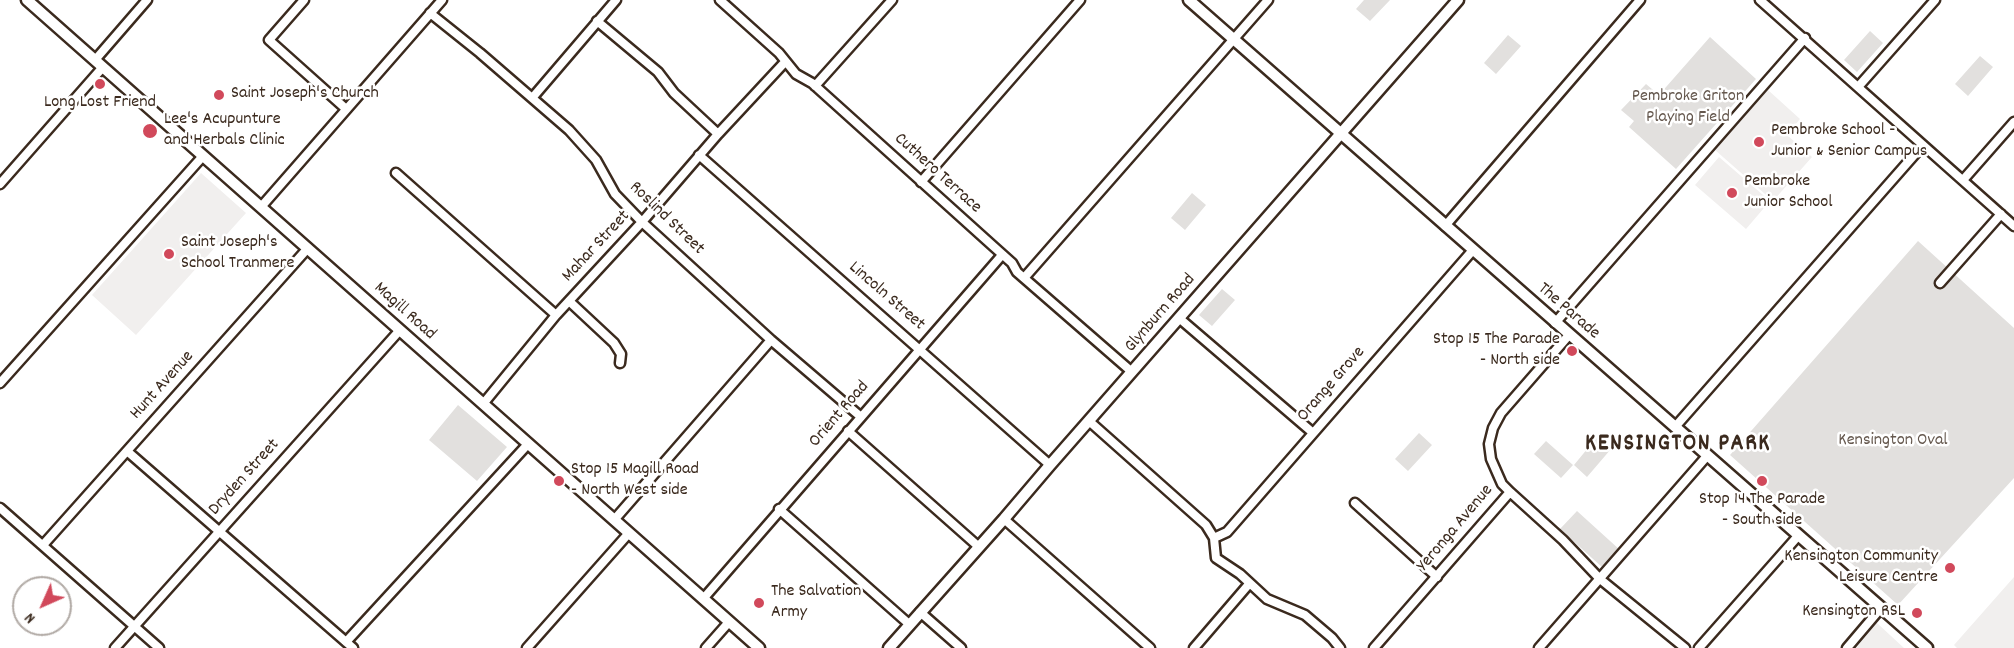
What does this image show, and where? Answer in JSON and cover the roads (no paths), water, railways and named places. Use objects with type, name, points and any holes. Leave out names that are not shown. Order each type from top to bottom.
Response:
[{"type":"main road","name":"Magill Road","points":[[27,0],[759,648]]},
{"type":"main road","name":"The Parade","points":[[1189,0],[1927,648]]},
{"type":"main road","name":"Glynburn Road","points":[[889,648],[1458,0]]},
{"type":"street","points":[[0,184],[99,64],[147,0]]},
{"type":"street","points":[[304,0],[268,40],[345,108]]},
{"type":"street","points":[[261,207],[345,108],[442,0]]},
{"type":"street","points":[[533,97],[616,0]]},
{"type":"street","name":"Cuthero Terrace","points":[[720,0],[779,53],[796,74],[815,86],[1002,255],[1024,278],[1132,372]]},
{"type":"street","points":[[815,86],[892,0]]},
{"type":"street","points":[[921,182],[1080,0]]},
{"type":"street","points":[[1024,278],[1268,0]]},
{"type":"street","points":[[1444,226],[1640,0]]},
{"type":"street","points":[[1760,0],[2014,226]]},
{"type":"street","points":[[1858,87],[1935,0]]},
{"type":"street","name":"Roslind Street","points":[[430,13],[533,97],[569,130],[596,160],[615,194],[642,222],[771,340],[861,417]]},
{"type":"street","points":[[597,21],[658,72],[674,93],[718,134]]},
{"type":"street","points":[[1555,323],[1805,38]]},
{"type":"street","name":"Mahar Street","points":[[483,404],[556,315],[785,62]]},
{"type":"street","points":[[1963,180],[2014,122]]},
{"type":"street","points":[[1674,428],[1923,145]]},
{"type":"street","name":"Lincoln Street","points":[[699,155],[1050,465]]},
{"type":"street","points":[[0,383],[203,156]]},
{"type":"street","points":[[396,173],[556,315]]},
{"type":"street","points":[[1940,283],[2001,214]]},
{"type":"street","name":"Hunt Avenue","points":[[43,545],[308,248]]},
{"type":"street","name":"Orange Grove","points":[[1214,538],[1227,532],[1473,250]]},
{"type":"street","name":"Orient Road","points":[[703,599],[1002,255]]},
{"type":"street","points":[[569,301],[614,343],[621,354],[620,363]]},
{"type":"street","points":[[1179,318],[1312,432]]},
{"type":"street","name":"Dryden Street","points":[[115,648],[400,330]]},
{"type":"street","name":"Yeronga Avenue","points":[[1374,648],[1510,492],[1502,484],[1491,459],[1489,444],[1493,428],[1501,413],[1569,335]]},
{"type":"street","points":[[614,520],[771,340]]},
{"type":"street","points":[[1089,421],[1206,525],[1214,538],[1216,558],[1240,574],[1267,599],[1305,615],[1340,648]]},
{"type":"street","points":[[848,431],[979,547]]},
{"type":"street","points":[[127,451],[350,645],[528,444]]},
{"type":"street","points":[[1539,648],[1707,456]]},
{"type":"street","points":[[1510,492],[1563,540],[1600,579],[1685,648]]},
{"type":"street","points":[[1355,503],[1437,577]]},
{"type":"street","points":[[0,508],[159,648]]},
{"type":"street","points":[[779,509],[909,624]]},
{"type":"street","points":[[1004,519],[1150,648]]},
{"type":"street","points":[[527,648],[629,533]]},
{"type":"street","points":[[1698,648],[1798,536]]},
{"type":"street","points":[[1194,648],[1249,584]]},
{"type":"street","points":[[1847,648],[1881,608]]},
{"type":"street","points":[[920,612],[961,648]]},
{"type":"street","points":[[706,648],[729,622]]},
{"type":"place","name":"Long Lost Friend","points":[[100,84]]},
{"type":"place","name":"Saint Joseph's Church","points":[[219,95]]},
{"type":"place","name":"Lee's Acupunture and Herbals Clinic","points":[[150,131]]},
{"type":"place","name":"Pembroke School - Junior & Senior Campus","points":[[1759,142]]},
{"type":"place","name":"Pembroke Junior School","points":[[1732,193]]},
{"type":"place","name":"Saint Joseph's School Tranmere","points":[[169,254]]},
{"type":"place","name":"Stop 15 The Parade - North side","points":[[1572,351]]},
{"type":"place","name":"Stop 15 Magill Road - North West side","points":[[559,481]]},
{"type":"place","name":"Stop 14 The Parade - South side","points":[[1762,481]]},
{"type":"place","name":"Kensington Community Leisure Centre","points":[[1950,568]]},
{"type":"place","name":"The Salvation Army","points":[[759,603]]},
{"type":"place","name":"Kensington RSL","points":[[1917,613]]},
{"type":"district","name":"KENSINGTON PARK","points":[[1678,446]]},
{"type":"park label","name":"Pembroke Griton Playing Field","points":[[1688,108]]},
{"type":"park label","name":"Kensington Oval","points":[[1893,442]]}]
